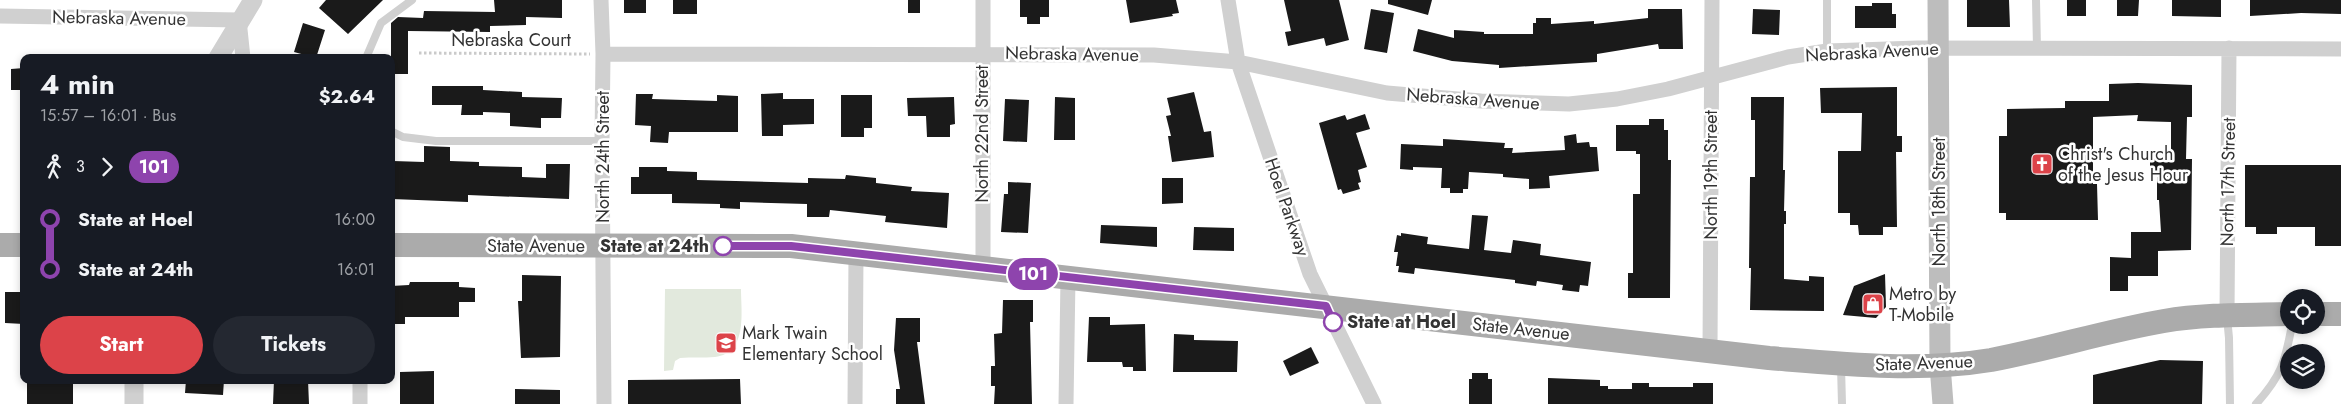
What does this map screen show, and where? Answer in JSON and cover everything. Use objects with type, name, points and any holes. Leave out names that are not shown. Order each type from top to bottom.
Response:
[{"type":"main road","name":"North 18th Street","points":[[1938,0],[1940,365],[1943,404]]},
{"type":"main road","points":[[0,245],[20,245]]},
{"type":"main road","name":"State Avenue","points":[[395,245],[791,246],[1841,364],[1940,365],[1990,360],[2165,321],[2226,315],[2280,314]]},
{"type":"main road","points":[[2325,314],[2341,314]]},
{"type":"street","points":[[220,54],[239,20],[253,0]]},
{"type":"street","name":"North 24th Street","points":[[600,0],[603,54],[604,404]]},
{"type":"street","name":"North 22nd Street","points":[[983,0],[983,268]]},
{"type":"street","name":"Hoel Parkway","points":[[1228,0],[1238,62],[1310,274],[1374,404]]},
{"type":"street","name":"North 19th Street","points":[[1710,350],[1712,0]]},
{"type":"street","name":"Nebraska Avenue","points":[[0,16],[239,20]]},
{"type":"street","points":[[239,20],[243,54]]},
{"type":"street","name":"Nebraska Avenue","points":[[603,54],[1154,54],[1238,62],[1387,93],[1481,101],[1569,104],[1617,99],[1668,89],[1788,57],[1827,51],[1938,48],[2341,49]]},
{"type":"street","name":"North 17th Street","points":[[2226,315],[2230,48]]},
{"type":"street","points":[[854,404],[856,254]]},
{"type":"street","points":[[1066,404],[1068,278]]},
{"type":"street","points":[[134,384],[134,404]]},
{"type":"street","points":[[360,384],[360,404]]},
{"type":"lane","points":[[368,54],[381,23],[412,0]]},
{"type":"lane","points":[[1827,0],[1827,51]]},
{"type":"lane","points":[[2036,0],[2037,48]]},
{"type":"lane","points":[[395,133],[404,138],[436,141],[602,142]]},
{"type":"lane","points":[[2226,315],[2229,338],[2230,404]]},
{"type":"lane","points":[[2256,404],[2271,388],[2285,362],[2290,334]]},
{"type":"lane","points":[[1841,364],[1842,404]]},
{"type":"path","name":"Nebraska Court","points":[[419,54],[603,54]]},
{"type":"shaded area","points":[[665,289],[741,289],[740,330],[738,340],[733,348],[726,354],[715,357],[680,358],[675,361],[673,370],[664,371]]},
{"type":"building","points":[[326,0],[383,0],[348,34],[319,8]]},
{"type":"building","points":[[494,0],[562,0],[562,18],[526,17],[526,25],[490,26],[490,32],[408,31],[408,74],[395,74],[395,54],[391,54],[391,23],[398,17],[423,18],[424,11],[495,12]]},
{"type":"building","points":[[624,0],[646,0],[646,13],[624,13]]},
{"type":"building","points":[[673,0],[697,0],[697,14],[673,14]]},
{"type":"building","points":[[908,0],[920,0],[920,13],[908,13]]},
{"type":"building","points":[[1020,0],[1049,0],[1049,17],[1040,17],[1040,24],[1027,24],[1027,17],[1020,17]]},
{"type":"building","points":[[1126,0],[1176,0],[1179,13],[1172,14],[1173,16],[1130,23]]},
{"type":"building","points":[[1284,0],[1339,0],[1349,40],[1326,46],[1324,38],[1288,46],[1285,32],[1291,31]]},
{"type":"building","points":[[1388,0],[1432,0],[1428,15],[1388,4]]},
{"type":"building","points":[[1967,0],[2009,0],[2010,27],[1967,27]]},
{"type":"building","points":[[2067,0],[2086,0],[2086,16],[2067,16]]},
{"type":"building","points":[[2117,0],[2139,0],[2138,16],[2117,16]]},
{"type":"building","points":[[2172,0],[2221,0],[2221,17],[2172,16]]},
{"type":"building","points":[[2250,0],[2341,0],[2341,14],[2301,13],[2250,16]]},
{"type":"building","points":[[1872,3],[1892,3],[1892,14],[1896,14],[1896,28],[1855,28],[1855,6],[1872,6]]},
{"type":"building","points":[[1371,9],[1394,13],[1387,53],[1364,49]]},
{"type":"building","points":[[1648,9],[1682,9],[1683,49],[1659,49],[1658,44],[1597,54],[1597,62],[1499,68],[1499,65],[1452,61],[1413,51],[1418,29],[1454,38],[1454,30],[1484,32],[1484,34],[1533,34],[1533,23],[1536,23],[1536,18],[1551,18],[1551,24],[1594,21],[1594,24],[1648,18]]},
{"type":"building","points":[[1753,9],[1780,10],[1779,35],[1752,34]]},
{"type":"building","points":[[303,23],[325,30],[317,54],[294,52]]},
{"type":"building","points":[[20,68],[20,90],[11,90],[11,69]]},
{"type":"building","points":[[2109,84],[2192,85],[2192,117],[2187,117],[2186,159],[2192,159],[2191,250],[2158,251],[2158,276],[2128,276],[2128,291],[2110,291],[2110,257],[2131,258],[2131,232],[2161,232],[2159,200],[2157,200],[2157,175],[2150,175],[2150,158],[2171,159],[2171,122],[2137,121],[2138,115],[2093,117],[2093,184],[2097,184],[2098,220],[2006,220],[2006,213],[1999,213],[1999,136],[2007,136],[2007,109],[2065,108],[2065,101],[2109,101]]},
{"type":"building","points":[[432,86],[483,86],[483,90],[522,92],[522,97],[562,98],[561,118],[541,118],[541,128],[510,126],[510,113],[483,112],[483,115],[461,115],[462,105],[432,105]]},
{"type":"building","points":[[1897,87],[1897,136],[1902,136],[1902,152],[1896,152],[1897,227],[1883,227],[1883,235],[1859,235],[1858,225],[1850,225],[1850,213],[1838,213],[1838,151],[1861,151],[1862,113],[1821,113],[1820,88]]},
{"type":"building","points":[[1194,92],[1204,132],[1211,131],[1214,157],[1172,162],[1168,136],[1171,136],[1166,116],[1171,115],[1167,98]]},
{"type":"building","points":[[783,93],[783,99],[814,99],[814,124],[783,125],[783,136],[762,136],[761,94]]},
{"type":"building","points":[[636,94],[653,94],[652,99],[717,101],[717,95],[738,96],[738,132],[669,132],[668,143],[650,142],[651,126],[635,125]]},
{"type":"building","points":[[841,95],[872,95],[872,128],[864,128],[864,137],[841,137]]},
{"type":"building","points":[[954,97],[955,124],[950,125],[950,137],[927,137],[926,116],[908,116],[907,98]]},
{"type":"building","points":[[1055,97],[1075,98],[1075,140],[1054,140]]},
{"type":"building","points":[[1751,97],[1784,97],[1783,170],[1785,170],[1784,211],[1786,211],[1786,224],[1784,224],[1784,279],[1809,281],[1809,276],[1824,277],[1824,311],[1750,310],[1750,177],[1755,177],[1755,120],[1751,120]]},
{"type":"building","points":[[1005,99],[1029,100],[1027,142],[1003,141]]},
{"type":"building","points":[[1365,114],[1370,129],[1356,133],[1367,167],[1358,170],[1361,182],[1358,183],[1360,189],[1343,194],[1341,189],[1338,190],[1319,123],[1345,115],[1347,120]]},
{"type":"building","points":[[1649,119],[1664,119],[1664,130],[1668,130],[1668,160],[1671,160],[1670,298],[1628,298],[1628,273],[1633,273],[1633,194],[1640,194],[1640,154],[1636,154],[1636,151],[1616,151],[1616,125],[1649,125]]},
{"type":"building","points":[[1576,134],[1577,143],[1589,142],[1590,147],[1597,147],[1599,171],[1549,176],[1550,188],[1529,189],[1529,179],[1503,177],[1503,174],[1469,172],[1468,189],[1463,189],[1463,193],[1450,193],[1450,188],[1441,188],[1442,168],[1413,167],[1413,170],[1400,169],[1401,144],[1443,146],[1443,139],[1505,143],[1504,148],[1513,148],[1512,153],[1565,150],[1564,136]]},
{"type":"building","points":[[424,146],[450,147],[450,161],[479,162],[479,166],[522,167],[522,177],[546,178],[546,164],[570,164],[569,199],[468,195],[468,202],[395,199],[395,161],[424,162]]},
{"type":"building","points":[[2245,165],[2341,165],[2341,246],[2315,246],[2315,227],[2277,227],[2277,234],[2256,234],[2256,227],[2245,227]]},
{"type":"building","points":[[639,167],[667,167],[667,171],[697,172],[697,180],[808,183],[808,178],[845,179],[846,175],[876,178],[876,183],[912,187],[911,191],[949,193],[947,228],[885,222],[886,216],[830,210],[829,217],[807,217],[807,204],[740,202],[740,209],[720,208],[720,204],[672,203],[672,194],[631,194],[631,177],[639,177]]},
{"type":"building","points":[[1162,178],[1183,178],[1183,203],[1162,204]]},
{"type":"building","points":[[1008,182],[1031,183],[1028,233],[1001,232],[1004,194],[1008,194]]},
{"type":"building","points":[[1472,215],[1488,216],[1484,250],[1511,253],[1513,240],[1541,244],[1540,255],[1591,262],[1588,286],[1580,285],[1579,292],[1562,290],[1563,285],[1537,281],[1536,286],[1515,283],[1515,280],[1415,268],[1414,274],[1398,272],[1399,266],[1396,266],[1398,252],[1394,252],[1397,235],[1401,236],[1401,233],[1428,237],[1427,244],[1469,249]]},
{"type":"building","points":[[1101,225],[1157,227],[1157,247],[1100,243]]},
{"type":"building","points":[[1194,227],[1234,228],[1234,251],[1193,250]]},
{"type":"building","points":[[1885,274],[1886,307],[1876,318],[1843,315],[1854,286]]},
{"type":"building","points":[[522,275],[561,276],[560,357],[521,358],[518,301],[522,301]]},
{"type":"building","points":[[410,282],[459,282],[459,287],[475,288],[475,302],[459,302],[459,317],[405,317],[405,324],[395,324],[395,286],[409,285]]},
{"type":"building","points":[[5,292],[20,292],[20,324],[5,323]]},
{"type":"building","points":[[1003,300],[1033,300],[1033,322],[1030,322],[1032,404],[994,404],[995,386],[991,386],[991,366],[995,366],[994,334],[1002,333]]},
{"type":"building","points":[[1089,317],[1110,317],[1110,325],[1145,324],[1146,371],[1133,371],[1133,367],[1123,367],[1122,362],[1087,362]]},
{"type":"building","points":[[896,318],[920,318],[920,342],[917,342],[925,404],[896,404],[896,389],[900,389],[894,350]]},
{"type":"building","points":[[1174,334],[1194,335],[1194,340],[1238,341],[1237,372],[1173,372]]},
{"type":"building","points":[[1311,347],[1319,363],[1290,376],[1283,361]]},
{"type":"building","points":[[2160,360],[2203,361],[2202,404],[2093,404],[2093,375]]},
{"type":"building","points":[[434,371],[434,404],[400,404],[400,372]]},
{"type":"building","points":[[1472,373],[1488,373],[1488,379],[1492,379],[1492,404],[1469,404],[1469,379],[1472,379]]},
{"type":"building","points":[[1548,378],[1600,380],[1600,386],[1608,386],[1608,389],[1632,389],[1632,383],[1649,383],[1649,387],[1693,387],[1693,383],[1713,383],[1713,404],[1548,404]]},
{"type":"building","name":"Mark Twain Elementary School","points":[[740,379],[741,404],[628,404],[628,380]]},
{"type":"building","points":[[27,384],[73,384],[73,404],[27,404]]},
{"type":"building","points":[[186,384],[224,384],[223,395],[185,393]]},
{"type":"building","points":[[274,384],[308,384],[309,404],[273,404]]},
{"type":"building","points":[[515,389],[560,390],[560,404],[515,404]]},
{"type":"bus line","name":"101","points":[[723,246],[791,246],[1326,306],[1333,322]]},
{"type":"place","name":"Christ's Church of the Jesus Hour","points":[[2042,164]]},
{"type":"place","name":"State at 24th","points":[[723,246]]},
{"type":"place","name":"Metro by T-Mobile","points":[[1873,304]]},
{"type":"place","name":"State at Hoel","points":[[1333,322]]},
{"type":"place","name":"Mark Twain Elementary School","points":[[726,343]]}]
